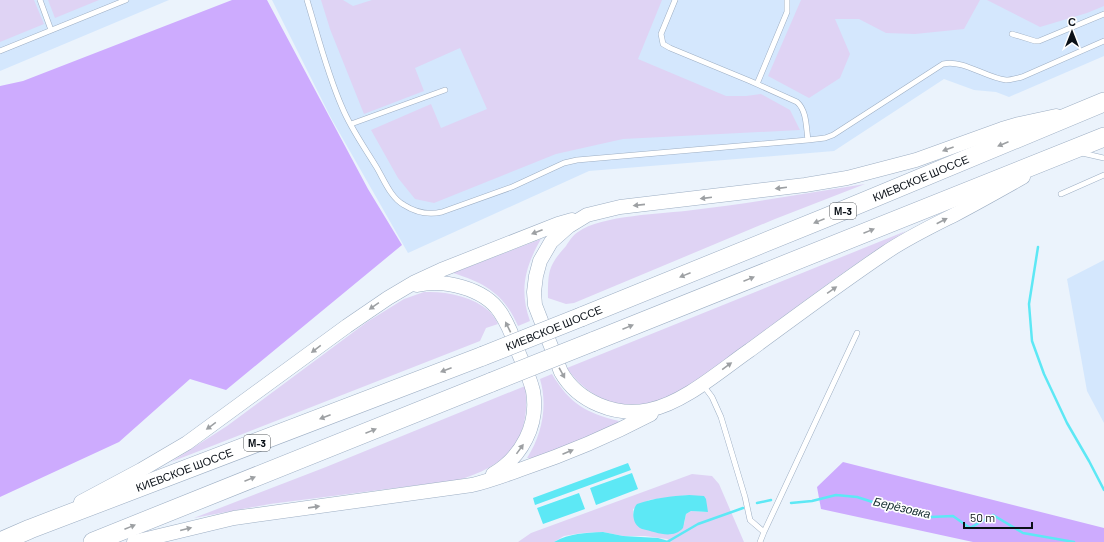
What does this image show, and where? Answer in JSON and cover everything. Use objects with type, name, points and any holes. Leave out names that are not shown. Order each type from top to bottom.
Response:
[{"type":"highway","name":"КИЕВСКОЕ ШОССЕ","points":[[0,542],[30,529],[483,356],[581,317],[1104,102]]},
{"type":"highway","name":"М-3","points":[[93,542],[1104,137]]},
{"type":"street","points":[[30,529],[175,451],[368,311],[403,289],[441,270],[558,224],[587,215],[620,207],[805,185],[846,178],[925,158],[1019,124],[1080,111]]},
{"type":"street","points":[[134,542],[195,526],[242,517],[451,489],[489,481],[562,455],[620,429],[703,384],[823,296],[897,245],[1069,152]]},
{"type":"street","points":[[587,215],[569,226],[551,242],[540,261],[536,276],[534,292],[535,305],[561,372],[581,394],[608,409],[622,412],[649,411],[666,405]]},
{"type":"street","points":[[403,289],[429,283],[455,285],[476,293],[491,303],[499,311],[507,324],[530,381],[533,396],[533,412],[528,436],[520,451],[508,463],[494,473],[451,489]]},
{"type":"lane","points":[[40,0],[51,30]]},
{"type":"lane","points":[[0,51],[126,0]]},
{"type":"lane","points":[[307,0],[330,78],[351,124],[393,195],[403,205],[422,213],[430,214],[442,212],[512,187],[564,163],[577,160],[824,138],[833,134],[942,64],[958,64],[1006,80],[1022,77],[1104,41]]},
{"type":"lane","points":[[675,0],[661,34],[663,44],[797,102],[801,106],[805,117],[808,140]]},
{"type":"lane","points":[[758,84],[787,12],[787,0]]},
{"type":"lane","points":[[1012,34],[1035,41],[1104,14]]},
{"type":"lane","points":[[351,124],[445,90]]},
{"type":"lane","points":[[1069,152],[1084,153],[1104,158]]},
{"type":"lane","points":[[1061,194],[1104,175]]},
{"type":"lane","points":[[760,542],[857,333]]},
{"type":"lane","points":[[703,384],[712,397],[721,417],[745,497],[750,520],[764,532]]},
{"type":"shaded area","points":[[0,0],[169,0],[0,71]]},
{"type":"shaded area","points":[[0,0],[34,0],[44,24],[0,42]]},
{"type":"shaded area","points":[[48,0],[99,0],[55,18]]},
{"type":"shaded area","points":[[232,0],[267,0],[368,189],[402,245],[226,390],[190,379],[119,442],[0,497],[0,86],[23,81]]},
{"type":"shaded area","points":[[272,0],[1104,0],[1104,56],[1009,97],[996,92],[974,90],[944,79],[834,151],[589,171],[408,253],[331,118]]},
{"type":"shaded area","points":[[321,0],[343,0],[353,6],[372,0],[662,0],[638,59],[726,96],[761,94],[790,110],[800,130],[623,139],[556,154],[434,203],[415,199],[398,178],[371,130],[431,104],[441,128],[487,109],[460,48],[415,68],[424,91],[364,114],[330,29]]},
{"type":"shaded area","points":[[801,0],[980,0],[964,29],[915,34],[886,33],[859,19],[835,19],[850,54],[840,78],[809,98],[768,76]]},
{"type":"shaded area","points":[[987,0],[1104,0],[1104,6],[1087,13],[1040,27]]},
{"type":"shaded area","points":[[865,184],[775,219],[574,303],[566,304],[548,298],[548,282],[552,264],[573,236],[588,226],[633,216],[693,210]]},
{"type":"shaded area","points":[[906,231],[838,276],[687,387],[665,398],[642,405],[631,406],[609,401],[599,397],[581,384],[567,368]]},
{"type":"shaded area","points":[[541,239],[531,259],[525,279],[525,299],[530,321],[518,326],[506,306],[492,291],[475,281],[453,273]]},
{"type":"shaded area","points":[[1104,260],[1104,423],[1087,391],[1067,279]]},
{"type":"shaded area","points":[[424,292],[441,292],[467,298],[489,311],[498,324],[486,328],[480,341],[171,462],[227,426],[367,322],[404,299]]},
{"type":"shaded area","points":[[552,374],[565,393],[580,406],[588,411],[619,421],[603,432],[579,442],[533,458],[527,458],[540,430],[542,420],[543,400],[540,379]]},
{"type":"shaded area","points":[[525,386],[526,405],[524,422],[520,436],[503,458],[490,467],[475,474],[458,480],[270,504],[194,518],[326,467]]},
{"type":"shaded area","points":[[843,462],[1104,528],[1104,542],[973,542],[821,509],[817,487]]},
{"type":"shaded area","points":[[692,474],[712,476],[719,484],[744,542],[672,542],[667,539],[645,536],[623,536],[603,532],[564,536],[554,542],[518,542],[531,533]],"holes":[[[689,495],[708,512],[691,511],[686,514],[684,524],[634,520],[633,509],[649,500]]]},
{"type":"water","points":[[628,463],[631,470],[535,505],[533,498]]},
{"type":"water","points":[[632,473],[638,489],[596,505],[590,488]]},
{"type":"water","points":[[579,493],[585,509],[543,524],[537,508]]},
{"type":"water","points":[[689,495],[704,496],[706,499],[708,512],[691,511],[686,514],[683,528],[679,532],[674,534],[658,533],[642,529],[634,521],[633,514],[637,504],[650,500]]},
{"type":"water","points":[[603,532],[623,536],[658,538],[672,542],[554,542],[572,535]]},
{"type":"waterway","points":[[1038,247],[1029,304],[1032,341],[1044,374],[1067,423],[1104,490]]},
{"type":"waterway","name":"Берёзовка","points":[[791,503],[812,501],[836,495],[857,497],[882,505],[900,507],[915,511],[931,517],[953,516],[970,528],[993,515],[1023,533],[1074,542]]},
{"type":"waterway","points":[[757,503],[771,500]]},
{"type":"waterway","name":"Берёзовка","points":[[667,542],[698,524],[743,508]]}]
